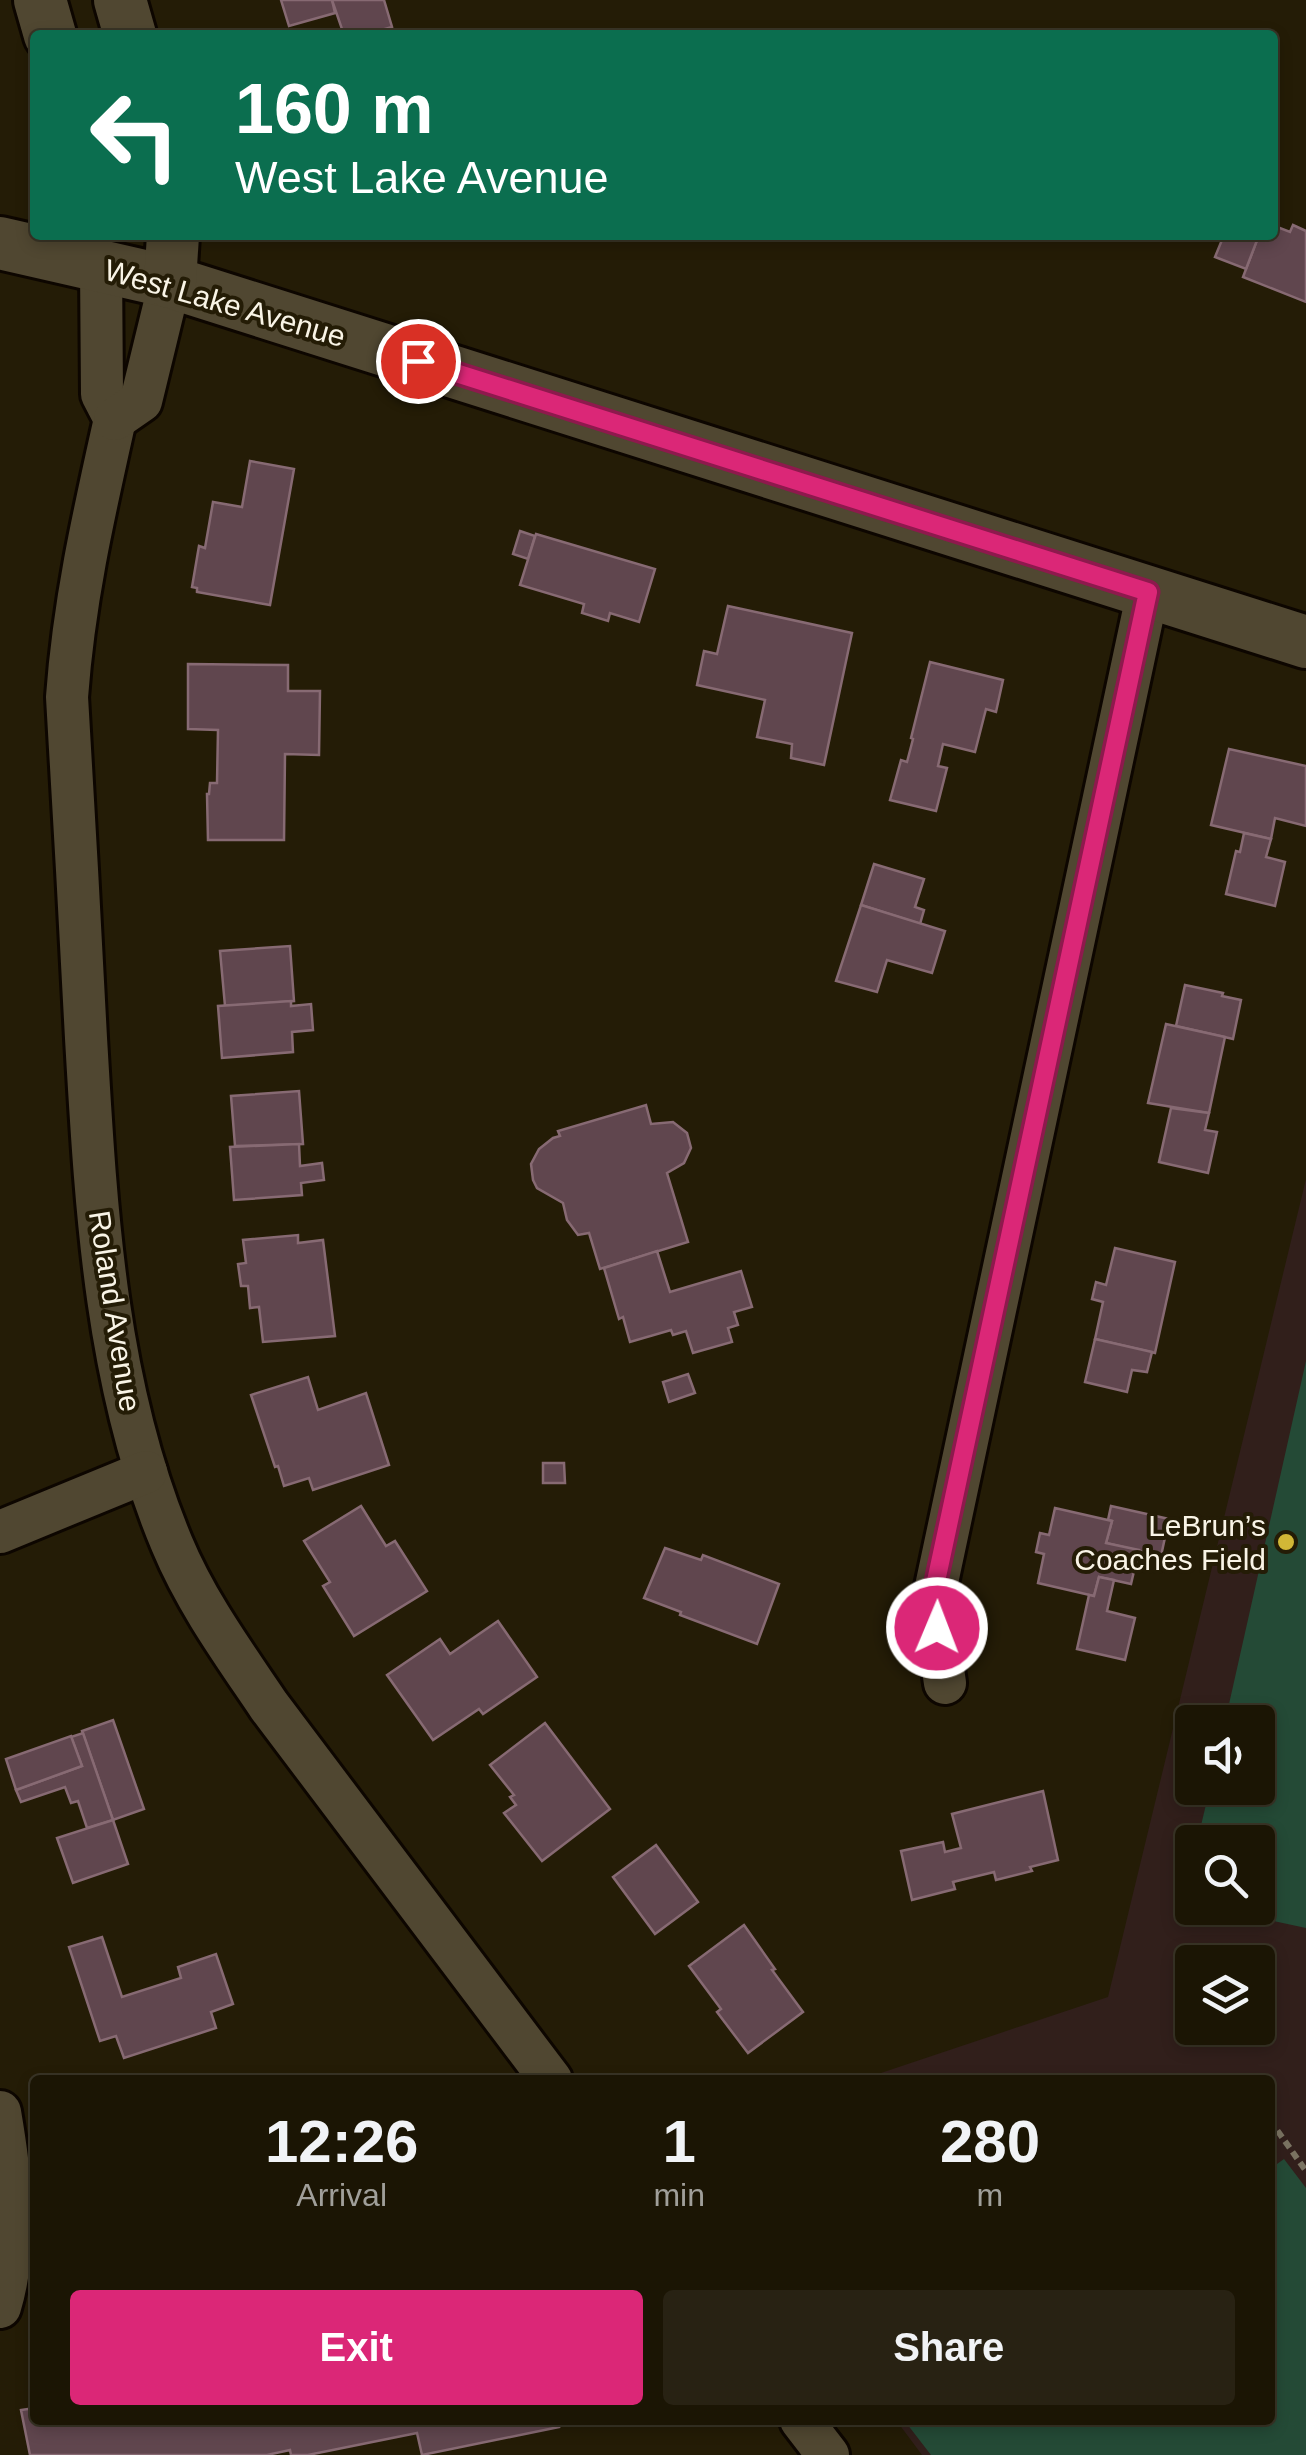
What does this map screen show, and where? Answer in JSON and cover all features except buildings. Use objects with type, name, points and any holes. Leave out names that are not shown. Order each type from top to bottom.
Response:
[{"type":"street","points":[[40,0],[49,30]]},
{"type":"street","points":[[120,0],[129,30]]},
{"type":"street","name":"West Lake Avenue","points":[[0,243],[172,258],[1148,592],[1306,642]]},
{"type":"street","name":"Roland Avenue","points":[[99,250],[102,394],[115,418],[85,554],[72,637],[68,697],[89,1092],[101,1238],[114,1348],[134,1435],[172,1545],[200,1600],[241,1665],[547,2075]]},
{"type":"street","name":"Roland Avenue","points":[[115,418],[140,401],[172,258]]},
{"type":"street","points":[[945,1683],[932,1600],[1148,592]]},
{"type":"street","points":[[0,1532],[146,1472]]},
{"type":"street","points":[[0,2112],[10,2177],[12,2236],[0,2307]]},
{"type":"street","points":[[805,2425],[828,2455]]},
{"type":"path","points":[[1275,2127],[1306,2171]]},
{"type":"shaded area","points":[[1306,1179],[1306,2455],[922,2455],[900,2425],[1275,2425],[1275,2075],[875,2075],[1108,1997],[1175,1720],[1175,1805],[1275,1805],[1275,1705],[1179,1705]]},
{"type":"green space","name":"LeBrun’s Coaches Field","points":[[1306,1361],[1306,1928],[1275,1921],[1275,1825],[1201,1825],[1206,1805],[1275,1805],[1275,1705],[1229,1705]]},
{"type":"green space","points":[[1284,2159],[1306,2188],[1306,2455],[931,2455],[908,2425],[1275,2425],[1275,2165]]},
{"type":"place","name":"LeBrun’s Coaches Field","points":[[1286,1542]]},
{"type":"route","points":[[418,361],[1148,592],[932,1600],[937,1628]]}]
